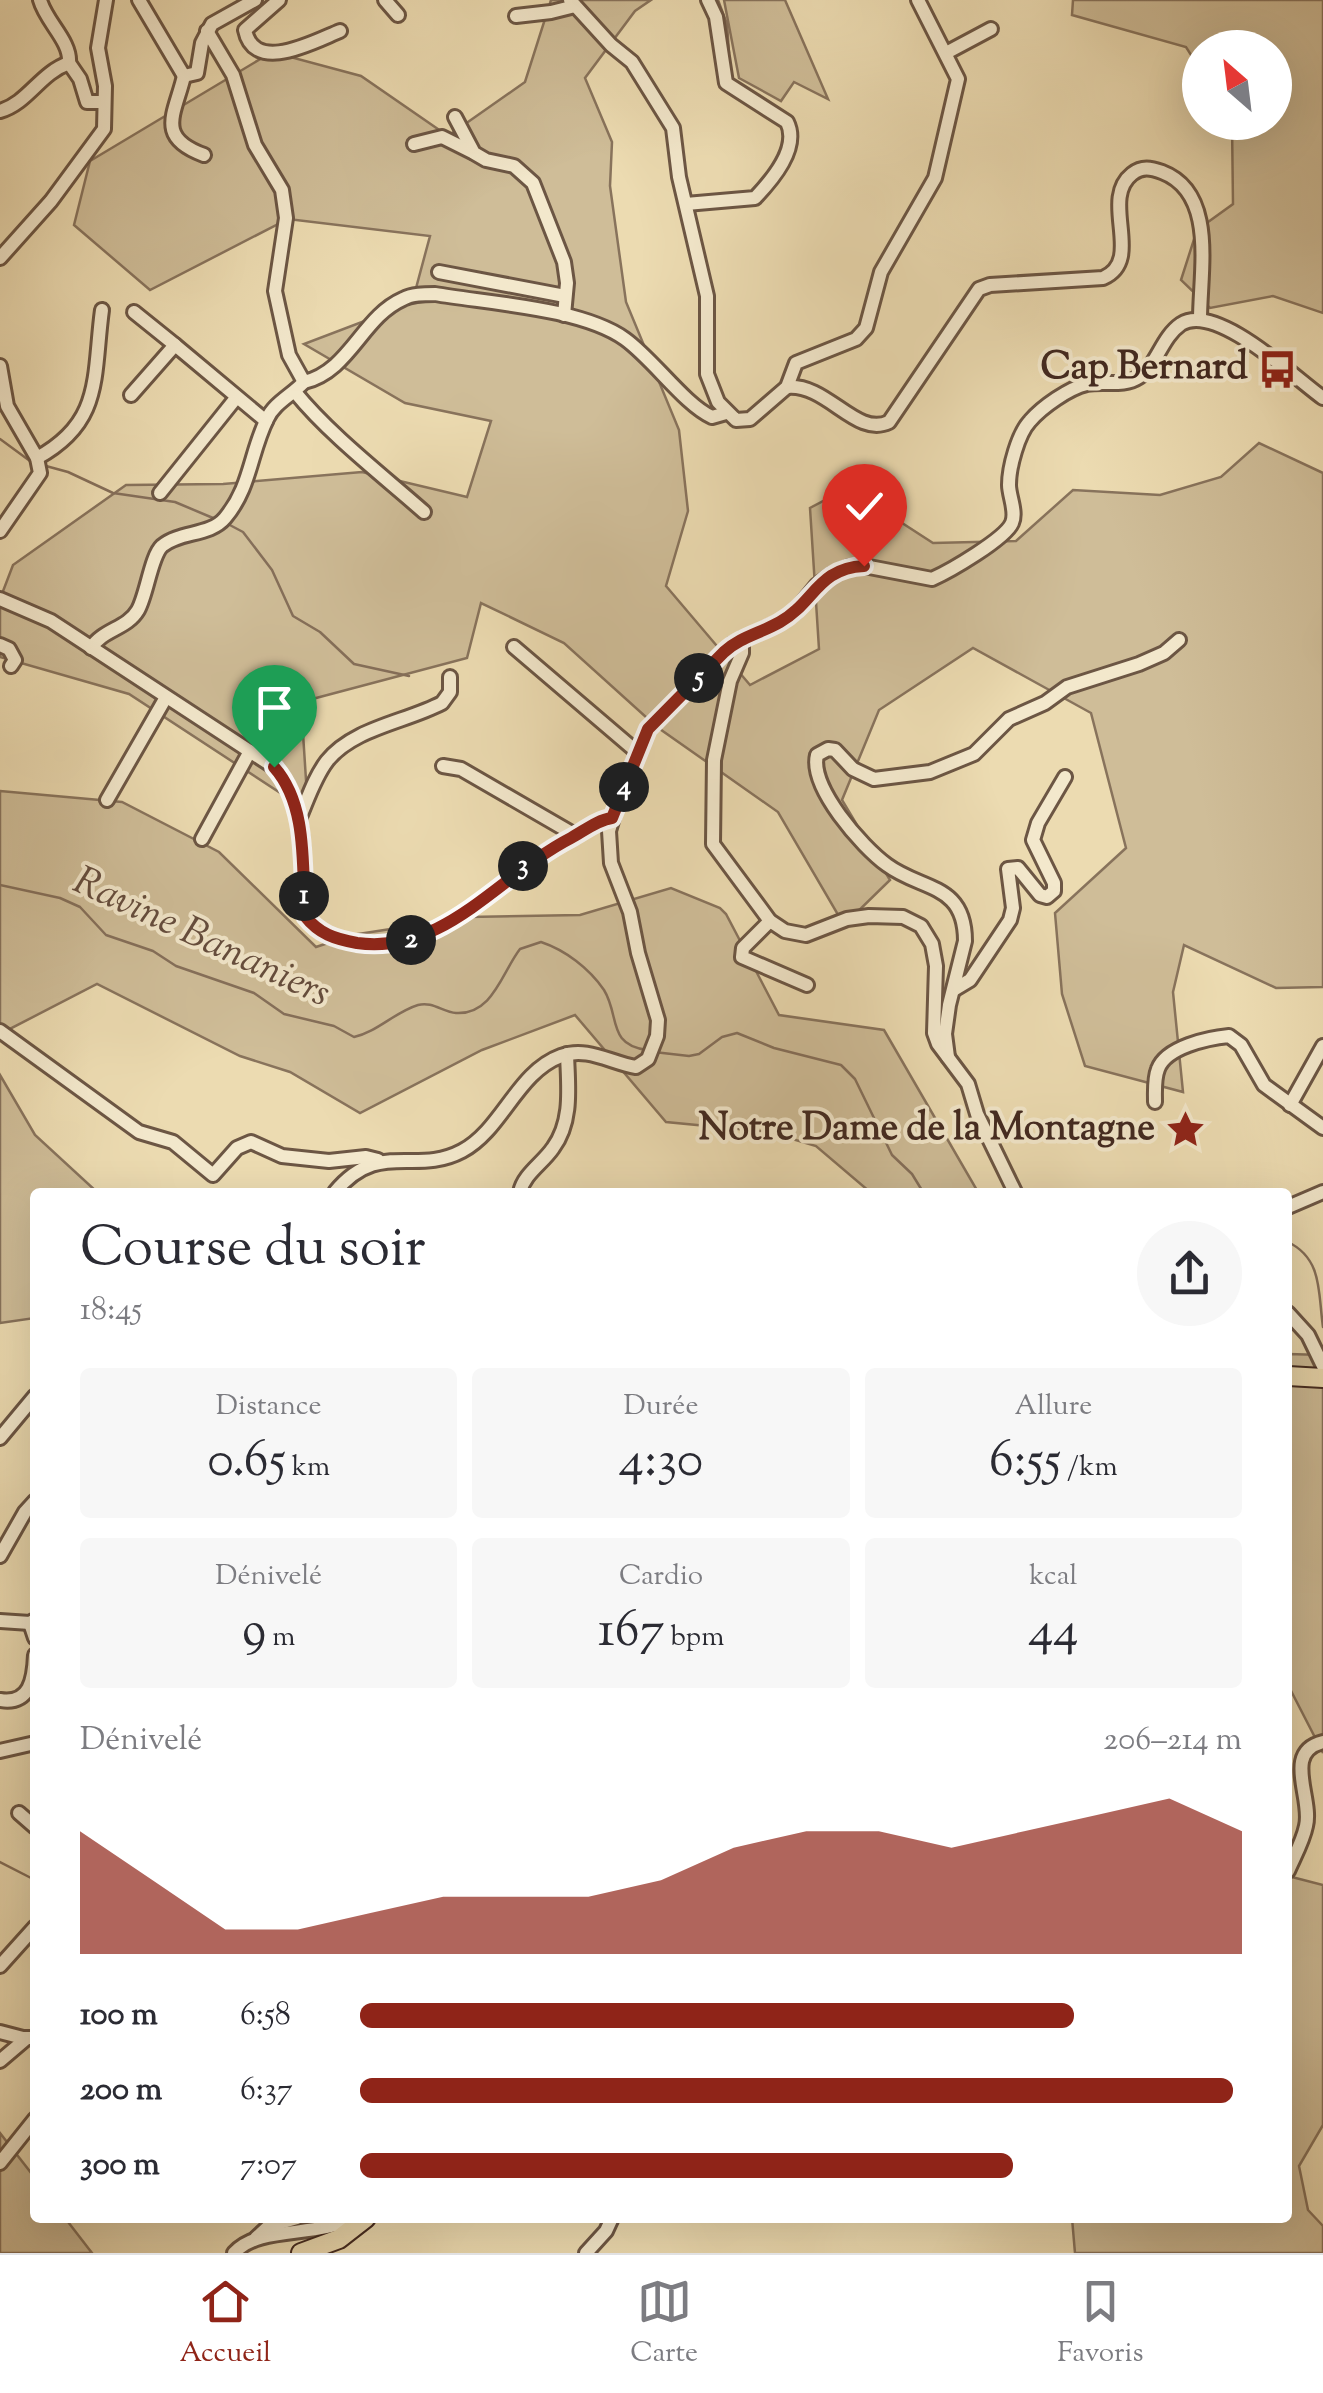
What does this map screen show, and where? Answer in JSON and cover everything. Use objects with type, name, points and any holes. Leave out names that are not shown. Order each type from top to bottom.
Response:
[{"type":"main road","points":[[1292,1376],[1323,1378]]},
{"type":"main road","points":[[301,2253],[340,2239],[360,2223]]},
{"type":"street","points":[[40,0],[46,18],[70,53],[69,64],[80,79],[87,102],[104,102]]},
{"type":"street","points":[[0,258],[51,201],[104,130],[105,86],[98,48],[106,0]]},
{"type":"street","points":[[139,0],[184,76]]},
{"type":"street","points":[[184,76],[197,72],[207,31],[218,20],[255,0]]},
{"type":"street","points":[[279,0],[245,30],[255,47],[286,53],[340,31]]},
{"type":"street","points":[[385,0],[398,15]]},
{"type":"street","points":[[686,204],[755,198],[779,168],[791,136],[787,122],[726,83],[716,17],[708,0]]},
{"type":"street","points":[[516,16],[552,12],[572,3],[632,62],[673,128],[707,296],[711,389],[726,413],[736,420],[756,415],[787,387],[796,363],[852,341],[866,328],[882,272],[936,178],[958,88],[956,72],[918,0]]},
{"type":"street","points":[[946,52],[990,28]]},
{"type":"street","points":[[207,31],[233,75],[256,145],[282,190],[286,218],[276,271],[277,311],[300,387],[319,421],[341,436],[424,512]]},
{"type":"street","points":[[0,111],[17,104],[48,72],[69,64]]},
{"type":"street","points":[[184,76],[172,108],[171,126],[184,148],[204,155]]},
{"type":"street","points":[[455,117],[474,153]]},
{"type":"street","points":[[414,144],[442,137],[486,160],[514,166],[533,183],[564,262],[564,315]]},
{"type":"street","points":[[787,387],[815,390],[866,424],[878,427],[889,422],[978,289],[990,284],[1103,278],[1113,273],[1119,264],[1122,241],[1122,187],[1135,172],[1146,168],[1179,180],[1196,203],[1200,319]]},
{"type":"street","points":[[439,272],[565,296]]},
{"type":"street","points":[[91,648],[103,634],[136,613],[160,548],[225,518],[250,477],[266,421],[278,404],[324,374],[350,352],[386,310],[404,298],[435,294],[564,315],[608,328],[628,341],[702,413],[712,417],[726,413]]},
{"type":"street","points":[[37,458],[74,433],[87,411],[102,310]]},
{"type":"street","points":[[134,312],[266,421]]},
{"type":"street","points":[[0,1031],[139,1132],[172,1142],[213,1175],[236,1148],[251,1142],[282,1156],[329,1161],[431,1158],[461,1152],[486,1130],[540,1068],[568,1054],[584,1053],[636,1066],[648,1059],[657,1036],[655,1004],[638,953],[630,912],[611,863],[608,847],[612,818],[637,752],[655,721],[724,652],[784,620],[817,585],[849,566],[932,580],[1004,533],[1014,516],[1010,473],[1029,421],[1078,387],[1136,379],[1169,334],[1188,321],[1212,321],[1323,398]]},
{"type":"street","points":[[131,396],[175,345]]},
{"type":"street","points":[[0,366],[6,406],[37,458],[40,473],[0,532]]},
{"type":"street","points":[[160,493],[236,398]]},
{"type":"street","points":[[0,600],[50,620],[274,767],[285,781],[298,820],[305,916],[324,934],[368,944],[398,943],[437,931],[536,856],[612,818]]},
{"type":"street","points":[[742,639],[742,653],[730,681],[714,760],[713,844],[770,921],[785,931],[806,935],[846,919],[870,916],[903,917],[921,926],[932,944],[936,966],[934,1033],[968,1084],[976,1114],[1013,1188]]},
{"type":"street","points":[[948,1057],[949,1005],[965,941],[965,925],[947,894],[888,866],[839,814],[821,785],[817,755],[835,750],[853,769],[874,779],[930,772],[974,754],[1009,720],[1067,688],[1139,664],[1179,640]]},
{"type":"street","points":[[0,645],[9,649],[15,660],[11,666]]},
{"type":"street","points":[[514,648],[637,752]]},
{"type":"street","points":[[298,820],[324,766],[334,754],[356,739],[442,703],[450,692],[450,677]]},
{"type":"street","points":[[108,800],[165,698]]},
{"type":"street","points":[[202,839],[250,751]]},
{"type":"street","points":[[443,766],[461,769],[575,835]]},
{"type":"street","points":[[955,989],[970,980],[1010,920],[1013,908],[1008,869],[1018,868],[1040,895],[1047,897],[1054,891],[1054,883],[1033,840],[1038,823],[1066,777]]},
{"type":"street","points":[[770,921],[743,948],[742,957],[807,985]]},
{"type":"street","points":[[1155,1102],[1157,1071],[1165,1058],[1229,1036],[1242,1045],[1264,1085],[1323,1128]]},
{"type":"street","points":[[1290,1105],[1323,1046]]},
{"type":"street","points":[[521,1188],[561,1136],[568,1108],[568,1054]]},
{"type":"street","points":[[339,1188],[358,1170],[382,1160]]},
{"type":"street","points":[[1292,1204],[1323,1192]]},
{"type":"street","points":[[1292,1317],[1308,1335],[1323,1366]]},
{"type":"street","points":[[0,1438],[30,1402]]},
{"type":"street","points":[[0,1556],[30,1509]]},
{"type":"street","points":[[0,1621],[30,1621]]},
{"type":"street","points":[[0,1700],[21,1698],[30,1688]]},
{"type":"street","points":[[1292,1861],[1307,1825],[1301,1759],[1308,1749],[1323,1742]]},
{"type":"street","points":[[0,1750],[30,1744]]},
{"type":"street","points":[[19,1813],[30,1823]]},
{"type":"street","points":[[0,1966],[30,1933]]},
{"type":"street","points":[[0,2032],[30,2038]]},
{"type":"street","points":[[0,2061],[30,2039]]},
{"type":"street","points":[[0,2163],[30,2125]]},
{"type":"street","points":[[256,2238],[269,2226],[280,2223]]},
{"type":"street","points":[[234,2253],[256,2238],[343,2223]]},
{"type":"street","points":[[586,2253],[610,2223]]},
{"type":"shaded area","points":[[551,0],[651,0],[635,11],[585,78],[612,142],[610,186],[626,302],[679,430],[688,511],[666,586],[750,685],[819,649],[810,508],[848,488],[933,543],[1016,541],[1073,490],[1160,495],[1221,477],[1259,443],[1323,473],[1323,987],[1276,988],[1184,945],[1173,992],[1183,1092],[1085,1066],[1062,994],[1055,913],[1126,848],[1091,713],[973,648],[879,710],[842,800],[890,880],[844,925],[778,812],[657,727],[564,643],[481,603],[467,658],[301,702],[308,811],[129,694],[0,657],[0,599],[13,565],[126,485],[223,484],[362,472],[467,497],[491,421],[405,403],[304,344],[412,303],[430,236],[288,219],[150,290],[74,225],[90,161],[272,52],[361,76],[448,136],[525,82]]},
{"type":"shaded area","points":[[724,0],[785,0],[828,99],[794,82],[781,101],[739,78]]},
{"type":"shaded area","points":[[1073,0],[1323,0],[1323,313],[1273,296],[1210,308],[1181,280],[1197,230],[1233,204],[1232,140],[1292,140],[1292,30],[1182,30],[1182,46],[1072,15]]},
{"type":"shaded area","points":[[0,791],[122,802],[219,852],[316,947],[352,935],[468,917],[580,915],[671,888],[726,914],[779,1015],[884,1030],[976,1188],[865,1188],[816,1146],[769,1132],[666,1122],[575,1015],[482,1050],[360,1113],[290,1072],[240,1056],[97,984],[0,1034]]},
{"type":"shaded area","points":[[0,1075],[35,1135],[93,1188],[30,1188],[30,1319],[0,1323]]},
{"type":"shaded area","points":[[1292,1354],[1323,1355],[1323,1753],[1292,1693]]},
{"type":"shaded area","points":[[1292,1877],[1323,1885],[1323,2125],[1299,2166],[1308,2210],[1323,2226],[1323,2253],[1075,2253],[1072,2223],[1292,2223]]},
{"type":"shaded area","points":[[0,2133],[30,2172],[30,2223],[69,2223],[92,2253],[0,2253]]},
{"type":"waterway","points":[[718,0],[727,24],[729,53]]},
{"type":"waterway","points":[[0,439],[30,461]]},
{"type":"waterway","points":[[46,466],[113,493],[175,502],[213,518]]},
{"type":"waterway","points":[[226,523],[243,532],[272,570],[293,616],[320,632],[354,664],[409,676]]},
{"type":"waterway","name":"Ravine Bananiers","points":[[0,885],[60,898],[80,907],[106,935],[153,951],[176,966],[254,993],[284,1014],[334,1026],[354,1037],[418,1005],[428,1004],[456,1013],[479,1007],[488,1000],[520,949],[541,942],[568,955],[591,974],[609,1000],[620,1036],[634,1047],[647,1050]]},
{"type":"waterway","name":"Ravine Bananiers","points":[[654,1052],[699,1054],[722,1037],[737,1033],[774,1048],[841,1065],[855,1079],[892,1155],[921,1188]]},
{"type":"waterway","name":"Ravine Bananiers","points":[[1292,1245],[1313,1267],[1323,1327]]},
{"type":"waterway","points":[[0,1862],[30,1877]]},
{"type":"place","name":"Cap Bernard","points":[[1278,369]]},
{"type":"place","name":"Notre Dame de la Montagne","points":[[1185,1130]]},
{"type":"route","points":[[274,767],[291,791],[298,820],[305,916],[324,934],[339,940],[368,944],[418,938],[460,916],[536,856],[612,818],[648,729],[724,652],[796,612],[817,585],[831,575],[849,566],[864,566]]}]
